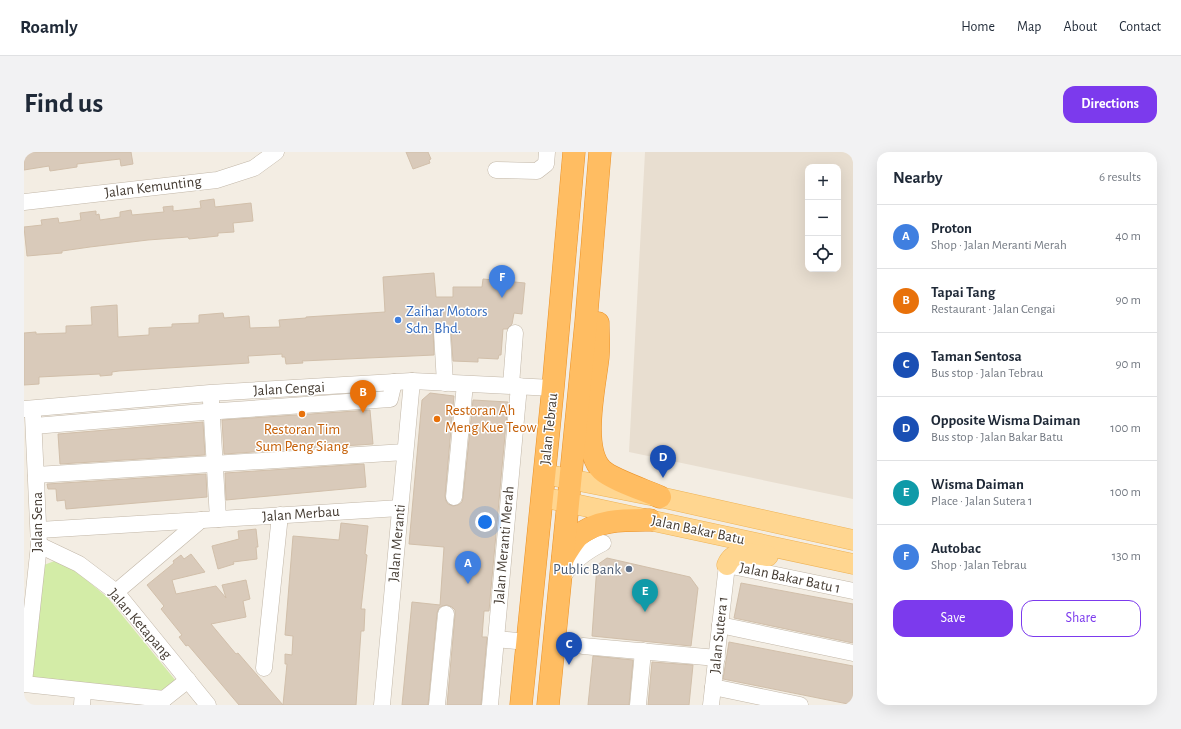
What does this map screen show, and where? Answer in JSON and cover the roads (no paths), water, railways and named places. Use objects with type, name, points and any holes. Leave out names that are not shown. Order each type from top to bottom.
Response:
[{"type":"highway","name":"Jalan Tebrau","points":[[521,705],[554,388],[574,152]]},
{"type":"highway","name":"Jalan Tebrau","points":[[548,705],[600,152]]},
{"type":"highway","points":[[591,254],[597,316],[598,354],[590,427],[590,442],[594,458],[603,471],[660,497]]},
{"type":"highway","points":[[562,568],[578,537],[584,532],[596,526],[619,521],[650,520]]},
{"type":"main road","name":"Jalan Bakar Batu","points":[[544,474],[660,497],[853,540]]},
{"type":"main road","name":"Jalan Bakar Batu","points":[[542,497],[853,564]]},
{"type":"main road","points":[[727,565],[729,560],[735,555],[743,553],[786,558],[803,553]]},
{"type":"street","name":"Jalan Kemunting","points":[[24,202],[217,180],[254,168],[276,152]]},
{"type":"street","points":[[496,170],[538,172],[546,164],[547,152]]},
{"type":"street","points":[[442,333],[445,383]]},
{"type":"street","name":"Jalan Meranti Merah","points":[[490,705],[515,386],[515,333]]},
{"type":"street","name":"Jalan Cengai","points":[[28,408],[210,393],[412,381],[554,388]]},
{"type":"street","name":"Jalan Meranti","points":[[382,705],[412,381]]},
{"type":"street","points":[[34,426],[211,411],[390,399],[394,382]]},
{"type":"street","points":[[454,497],[465,384]]},
{"type":"street","points":[[210,393],[218,519]]},
{"type":"street","name":"Jalan Sena","points":[[24,684],[26,644],[39,537],[34,426],[28,408]]},
{"type":"street","points":[[36,474],[405,452]]},
{"type":"street","name":"Jalan Merbau","points":[[39,537],[201,520],[400,508]]},
{"type":"street","points":[[264,668],[280,515]]},
{"type":"street","points":[[116,592],[201,520]]},
{"type":"street","name":"Jalan Ketapang","points":[[39,537],[79,564],[116,592],[208,705]]},
{"type":"street","points":[[562,568],[568,568],[577,559],[594,547],[603,543]]},
{"type":"street","name":"Jalan Bakar Batu 1","points":[[727,565],[853,591]]},
{"type":"street","name":"Jalan Sutera 1","points":[[711,705],[727,565]]},
{"type":"street","points":[[437,705],[446,614]]},
{"type":"street","points":[[720,625],[853,653]]},
{"type":"street","points":[[496,639],[527,642]]},
{"type":"street","points":[[583,646],[716,658]]},
{"type":"street","points":[[638,705],[643,651]]},
{"type":"street","points":[[24,684],[83,698],[162,702],[188,680]]},
{"type":"street","points":[[713,687],[800,705]]},
{"type":"place","name":"Autobac","points":[[502,298]]},
{"type":"place","name":"Zaihar Motors Sdn. Bhd.","points":[[398,320]]},
{"type":"place","name":"Tapai Tang","points":[[363,413]]},
{"type":"place","name":"Restoran Tim Sum Peng Siang","points":[[302,414]]},
{"type":"place","name":"Restoran Ah Meng Kue Teow","points":[[437,419]]},
{"type":"place","name":"Opposite Wisma Daiman","points":[[663,478]]},
{"type":"place","name":"Public Bank","points":[[629,569]]},
{"type":"place","name":"Proton","points":[[468,584]]},
{"type":"place","name":"Wisma Daiman","points":[[645,612]]},
{"type":"place","name":"Taman Sentosa","points":[[569,665]]}]
